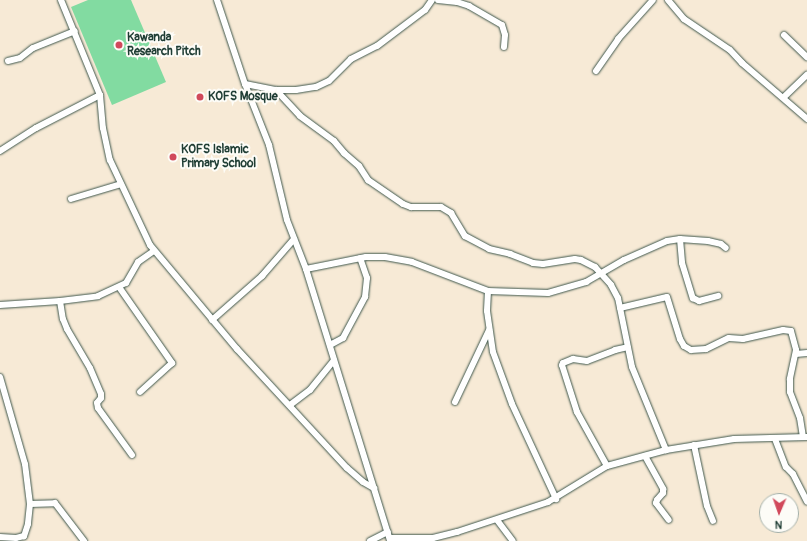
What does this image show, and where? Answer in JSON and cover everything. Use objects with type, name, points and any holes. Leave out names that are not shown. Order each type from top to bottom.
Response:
[{"type":"street","points":[[61,0],[100,95],[103,128],[108,151],[121,184],[154,251],[212,320],[347,468],[363,482],[374,488]]},
{"type":"street","points":[[217,0],[245,84],[269,145],[287,220],[306,269],[389,537]]},
{"type":"street","points":[[245,84],[276,90],[308,88],[329,81],[352,59],[377,46],[425,10],[432,0]]},
{"type":"street","points":[[438,0],[457,2],[469,6],[502,25],[505,35],[504,47]]},
{"type":"street","points":[[596,71],[618,39],[652,0]]},
{"type":"street","points":[[668,0],[684,19],[725,46],[807,119]]},
{"type":"street","points":[[8,61],[20,58],[33,48],[74,31]]},
{"type":"street","points":[[784,35],[807,57]]},
{"type":"street","points":[[784,98],[807,74]]},
{"type":"street","points":[[276,90],[307,123],[329,137],[359,166],[368,180],[403,204],[411,207],[441,207],[451,213],[465,236],[489,249],[510,254],[533,263],[543,264],[575,259],[581,260],[595,267],[611,285],[618,298],[634,372],[666,450]]},
{"type":"street","points":[[0,151],[36,128],[100,95]]},
{"type":"street","points":[[71,199],[121,184]]},
{"type":"street","points":[[212,320],[262,276],[294,239]]},
{"type":"street","points":[[306,269],[360,258],[385,257],[412,262],[488,291],[548,293],[586,282],[624,260],[655,245],[680,239],[708,241],[721,244],[726,248]]},
{"type":"street","points":[[680,239],[682,263],[693,298],[699,301],[718,296]]},
{"type":"street","points":[[0,305],[91,298],[118,287],[128,281],[138,262],[154,251]]},
{"type":"street","points":[[330,345],[343,338],[365,297],[368,284],[360,258]]},
{"type":"street","points":[[118,287],[172,364],[140,392]]},
{"type":"street","points":[[488,291],[487,306],[493,352],[509,397],[556,499]]},
{"type":"street","points":[[370,541],[389,537],[433,538],[497,520],[556,499],[583,479],[607,466],[666,450],[734,439],[805,437],[800,418],[790,392],[790,378],[796,354],[792,333],[787,330],[743,339],[729,338],[706,349],[691,350],[684,346],[680,339],[667,298],[620,308]]},
{"type":"street","points":[[60,301],[66,329],[90,368],[101,394],[101,398],[97,403],[98,408],[132,455]]},
{"type":"street","points":[[455,402],[489,330]]},
{"type":"street","points":[[607,466],[577,412],[562,365],[563,363],[573,359],[587,361],[615,350],[628,347]]},
{"type":"street","points":[[796,354],[807,353]]},
{"type":"street","points":[[290,405],[310,390],[334,360]]},
{"type":"street","points":[[0,377],[25,464],[30,504],[26,534],[21,537],[0,537]]},
{"type":"street","points":[[775,439],[786,467],[793,474],[807,502]]},
{"type":"street","points":[[694,445],[707,506],[713,521]]},
{"type":"street","points":[[645,456],[664,493],[656,502],[669,520]]},
{"type":"street","points":[[30,504],[55,503],[84,541]]},
{"type":"street","points":[[497,520],[513,541]]},
{"type":"green space","name":"Kawanda Research Pitch","points":[[88,0],[131,0],[166,82],[112,105],[71,7]]},
{"type":"place","name":"Kawanda Research Pitch","points":[[119,45]]},
{"type":"place","name":"KOFS Mosque","points":[[200,97]]},
{"type":"place","name":"KOFS Islamic Primary School","points":[[173,157]]}]
